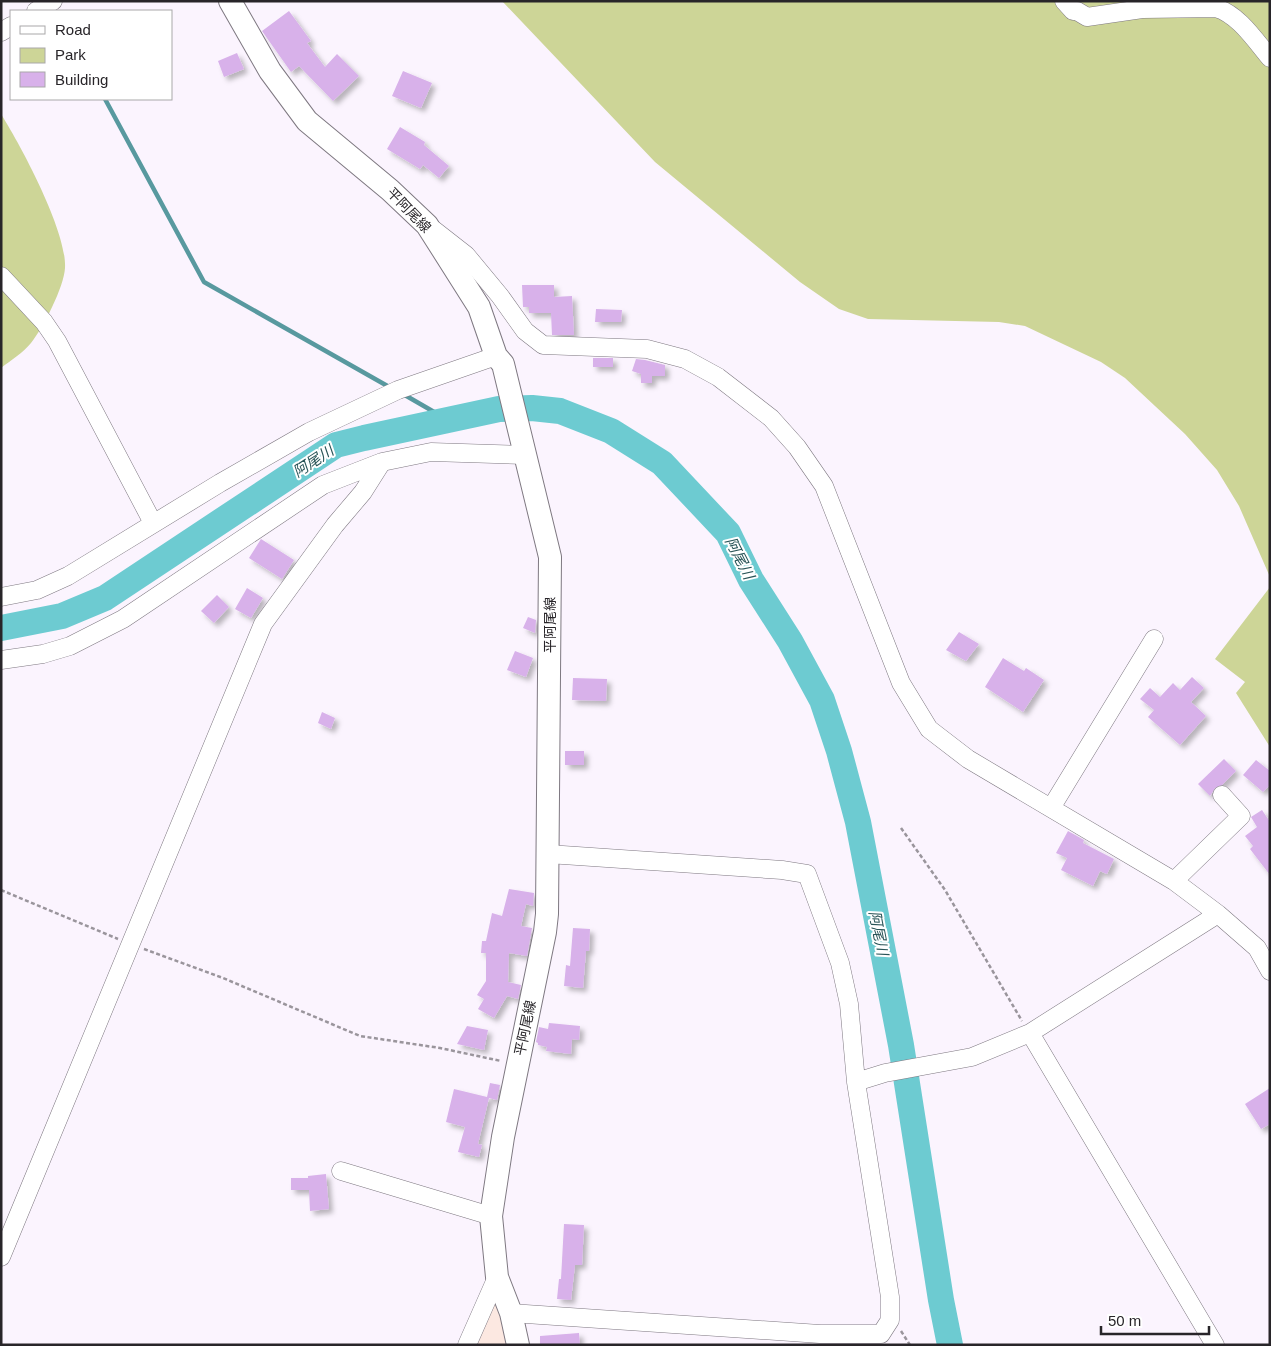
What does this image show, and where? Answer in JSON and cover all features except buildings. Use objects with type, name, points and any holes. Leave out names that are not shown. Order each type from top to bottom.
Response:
[{"type":"main road","name":"平阿尾線","points":[[230,1],[270,71],[307,121],[390,190],[427,225],[479,307],[500,360],[550,557],[548,854],[545,932],[502,1137],[491,1216],[496,1278],[511,1313],[518,1345]]},
{"type":"street","points":[[38,10],[53,1]]},
{"type":"street","points":[[1064,1],[1073,11],[1077,10],[1087,17],[1142,9],[1216,8],[1225,10],[1247,30],[1270,58]]},
{"type":"street","points":[[427,225],[466,255],[525,330],[543,345],[647,349],[685,359],[718,377],[771,418],[797,447],[824,486],[901,683],[929,729],[968,759],[1174,881],[1218,914],[1257,948],[1270,972]]},
{"type":"street","points":[[1,276],[44,322],[57,341],[153,523]]},
{"type":"street","points":[[1,597],[37,590],[68,576],[153,523],[309,432],[398,390],[500,360]]},
{"type":"street","points":[[1,660],[44,654],[70,646],[124,619],[323,485],[382,462],[431,452],[524,450]]},
{"type":"street","points":[[1,1256],[262,624],[335,525],[363,492],[382,462]]},
{"type":"street","points":[[1051,808],[1154,639]]},
{"type":"street","points":[[1174,881],[1241,816],[1222,795]]},
{"type":"street","points":[[511,1313],[820,1334],[881,1334],[890,1320],[890,1297],[856,1082],[849,1004],[840,962],[807,874],[782,870],[548,854]]},
{"type":"street","points":[[856,1082],[884,1073],[972,1057],[1030,1033],[1218,914]]},
{"type":"street","points":[[1030,1033],[1215,1345]]},
{"type":"street","points":[[341,1171],[491,1216]]},
{"type":"street","points":[[467,1345],[496,1278]]},
{"type":"path","points":[[901,828],[945,890],[1030,1033]]},
{"type":"path","points":[[1,890],[131,944],[223,978],[360,1036],[440,1048],[518,1065]]},
{"type":"shaded area","points":[[497,1294],[510,1345],[474,1345]]},
{"type":"green space","points":[[502,1],[1270,1],[1270,577],[1239,506],[1217,470],[1185,434],[1125,378],[1101,362],[1025,326],[999,322],[868,319],[839,309],[800,282],[655,162]]},
{"type":"green space","points":[[1,114],[31,167],[51,211],[64,252],[65,268],[57,296],[36,336],[24,350],[1,368]]},
{"type":"green space","points":[[1270,587],[1270,747],[1236,693],[1245,682],[1215,659]]},
{"type":"waterway","points":[[106,100],[204,282],[391,388]]},
{"type":"waterway","points":[[403,394],[448,420]]},
{"type":"waterway","name":"阿尾川","points":[[1,628],[62,616],[105,598],[336,445],[364,438],[499,409],[532,408],[560,411],[611,431],[662,463],[728,533],[751,580],[790,641],[822,700],[839,751],[858,822],[901,1045],[941,1300],[950,1345]]}]
